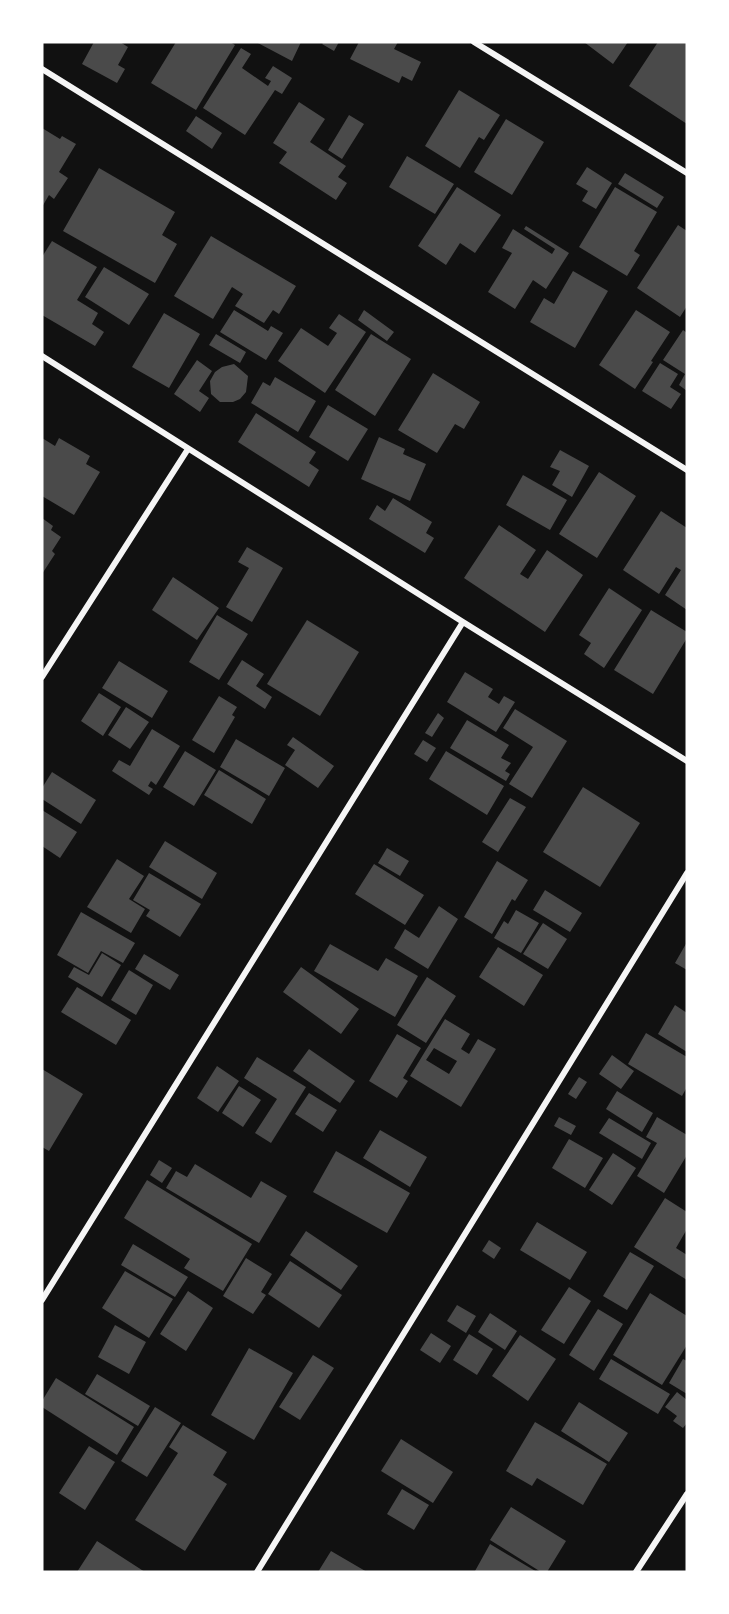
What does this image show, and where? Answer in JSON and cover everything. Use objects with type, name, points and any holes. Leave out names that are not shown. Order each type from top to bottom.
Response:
[{"type":"street","points":[[474,42],[687,173]]},
{"type":"street","points":[[42,69],[687,470]]},
{"type":"street","points":[[42,356],[687,761]]},
{"type":"street","points":[[42,677],[188,449]]},
{"type":"street","points":[[42,1300],[463,622]]},
{"type":"street","points":[[257,1572],[687,873]]},
{"type":"street","points":[[636,1572],[687,1494]]},
{"type":"building","points":[[94,42],[120,42],[128,47],[118,65],[125,69],[117,83],[82,64]]},
{"type":"building","points":[[176,42],[230,42],[235,45],[196,110],[151,83]]},
{"type":"building","points":[[256,42],[301,42],[292,61]]},
{"type":"building","points":[[339,42],[334,51],[322,44]]},
{"type":"building","points":[[359,42],[398,42],[394,49],[421,62],[412,81],[402,76],[399,83],[350,59]]},
{"type":"building","points":[[584,42],[628,42],[613,64]]},
{"type":"building","points":[[658,42],[687,42],[687,124],[629,86]]},
{"type":"building","points":[[241,48],[251,54],[242,68],[268,86],[271,81],[265,78],[273,66],[292,78],[282,94],[275,90],[245,135],[203,108]]},
{"type":"building","points":[[459,90],[500,115],[484,140],[479,137],[460,168],[425,146]]},
{"type":"building","points":[[299,102],[325,119],[310,142],[346,166],[338,177],[347,183],[336,200],[279,163],[287,152],[273,143]]},
{"type":"building","points":[[349,115],[364,124],[342,159],[328,150]]},
{"type":"building","points":[[196,116],[222,133],[212,149],[186,131]]},
{"type":"building","points":[[506,119],[544,142],[512,195],[474,172]]},
{"type":"building","points":[[42,128],[60,139],[62,136],[76,144],[59,172],[68,178],[54,199],[49,195],[42,207]]},
{"type":"building","points":[[407,156],[454,184],[435,214],[389,187]]},
{"type":"building","points":[[587,167],[612,183],[596,209],[582,201],[588,191],[576,184]]},
{"type":"building","points":[[99,168],[175,212],[162,235],[177,244],[155,283],[63,231]]},
{"type":"building","points":[[625,173],[664,197],[657,208],[618,184]]},
{"type":"building","points":[[457,187],[501,215],[475,253],[460,243],[446,265],[418,246]]},
{"type":"building","points":[[615,187],[657,212],[634,251],[640,255],[627,276],[579,247]]},
{"type":"building","points":[[678,225],[687,231],[687,306],[680,317],[637,288]]},
{"type":"building","points":[[526,226],[569,253],[546,289],[533,280],[515,309],[488,292],[512,253],[502,248],[513,229],[552,254],[555,249],[524,229]]},
{"type":"building","points":[[211,236],[296,286],[279,314],[273,310],[264,323],[235,306],[243,294],[232,287],[213,319],[174,296]]},
{"type":"building","points":[[52,241],[97,267],[77,300],[98,313],[92,324],[104,332],[95,346],[42,315],[42,257]]},
{"type":"building","points":[[104,267],[149,294],[129,325],[85,297]]},
{"type":"building","points":[[573,271],[608,291],[575,348],[530,322],[544,298],[554,304]]},
{"type":"building","points":[[234,310],[268,331],[271,326],[283,333],[266,360],[220,332]]},
{"type":"building","points":[[364,310],[394,332],[387,341],[358,320]]},
{"type":"building","points":[[636,310],[670,332],[635,389],[599,365]]},
{"type":"building","points":[[164,313],[200,334],[169,388],[132,367]]},
{"type":"building","points":[[339,314],[366,332],[325,393],[278,361],[301,328],[328,346],[337,333],[329,328]]},
{"type":"building","points":[[683,330],[687,333],[687,391],[679,385],[685,374],[663,360]]},
{"type":"building","points":[[216,334],[246,352],[240,363],[209,345]]},
{"type":"building","points":[[371,334],[411,359],[375,416],[335,390]]},
{"type":"building","points":[[197,360],[212,371],[199,391],[209,398],[200,412],[174,394]]},
{"type":"building","points":[[660,363],[678,374],[670,387],[681,394],[671,409],[642,391]]},
{"type":"building","points":[[234,364],[248,376],[246,392],[240,399],[233,402],[220,402],[211,394],[210,381],[215,372],[222,367]]},
{"type":"building","points":[[433,373],[480,402],[464,429],[455,424],[437,453],[398,430]]},
{"type":"building","points":[[275,377],[316,401],[298,432],[251,403],[263,382],[270,386]]},
{"type":"building","points":[[328,405],[368,429],[348,461],[309,437]]},
{"type":"building","points":[[256,413],[316,452],[309,463],[319,470],[309,487],[238,442]]},
{"type":"building","points":[[379,437],[405,449],[403,454],[426,464],[410,501],[361,479]]},
{"type":"building","points":[[42,438],[55,446],[59,438],[90,456],[86,464],[100,472],[74,515],[42,496]]},
{"type":"building","points":[[560,450],[589,466],[572,497],[552,485],[560,471],[550,467]]},
{"type":"building","points":[[599,472],[636,496],[597,558],[559,534]]},
{"type":"building","points":[[523,475],[567,500],[550,530],[506,505]]},
{"type":"building","points":[[393,498],[432,522],[426,533],[434,538],[425,553],[369,519],[377,505],[385,511]]},
{"type":"building","points":[[661,511],[687,528],[687,610],[665,595],[681,570],[676,567],[659,594],[623,570]]},
{"type":"building","points":[[42,518],[53,526],[51,530],[61,537],[52,551],[55,554],[42,574]]},
{"type":"building","points":[[499,525],[536,550],[520,574],[528,579],[547,550],[583,575],[545,632],[464,578]]},
{"type":"building","points":[[247,547],[283,568],[252,622],[226,607],[249,568],[238,562]]},
{"type":"building","points":[[173,577],[219,608],[197,640],[152,610]]},
{"type":"building","points":[[609,588],[642,610],[604,668],[584,654],[591,643],[579,635]]},
{"type":"building","points":[[651,610],[687,632],[687,638],[653,694],[614,670]]},
{"type":"building","points":[[217,615],[248,634],[219,680],[189,662]]},
{"type":"building","points":[[307,620],[359,652],[320,716],[267,684]]},
{"type":"building","points":[[242,660],[264,674],[256,686],[272,697],[265,709],[227,684]]},
{"type":"building","points":[[119,661],[168,691],[152,718],[102,688]]},
{"type":"building","points":[[465,672],[493,689],[488,697],[499,704],[504,696],[515,702],[496,732],[447,702]]},
{"type":"building","points":[[99,693],[121,707],[103,736],[81,721]]},
{"type":"building","points":[[219,696],[237,707],[232,715],[235,717],[214,753],[192,740]]},
{"type":"building","points":[[126,707],[149,722],[130,749],[108,735]]},
{"type":"building","points":[[515,709],[567,741],[532,798],[509,784],[533,747],[503,728]]},
{"type":"building","points":[[438,713],[444,718],[432,737],[425,733]]},
{"type":"building","points":[[467,720],[509,745],[501,758],[511,763],[505,771],[510,774],[506,781],[450,748]]},
{"type":"building","points":[[152,729],[180,746],[156,785],[151,781],[148,786],[153,789],[149,795],[112,771],[119,760],[130,766]]},
{"type":"building","points":[[293,737],[334,766],[318,788],[285,765],[295,750],[287,745]]},
{"type":"building","points":[[236,739],[285,768],[269,796],[220,767]]},
{"type":"building","points":[[423,740],[436,748],[427,762],[414,754]]},
{"type":"building","points":[[185,751],[216,770],[194,806],[163,787]]},
{"type":"building","points":[[446,751],[504,786],[487,815],[429,779]]},
{"type":"building","points":[[219,770],[266,799],[252,824],[204,795]]},
{"type":"building","points":[[52,772],[96,800],[81,824],[42,799],[42,788]]},
{"type":"building","points":[[583,787],[640,823],[600,887],[543,852]]},
{"type":"building","points":[[510,798],[526,807],[498,852],[482,842]]},
{"type":"building","points":[[42,810],[77,832],[60,858],[42,846]]},
{"type":"building","points":[[165,841],[217,873],[202,899],[149,867]]},
{"type":"building","points":[[387,848],[409,861],[400,876],[378,863]]},
{"type":"building","points":[[117,859],[144,876],[129,899],[145,909],[131,933],[87,907]]},
{"type":"building","points":[[497,861],[528,880],[515,901],[512,899],[492,934],[464,917]]},
{"type":"building","points":[[374,864],[424,895],[405,925],[355,894]]},
{"type":"building","points":[[149,873],[201,904],[180,937],[146,916],[150,910],[133,900]]},
{"type":"building","points":[[545,890],[582,913],[570,932],[533,910]]},
{"type":"building","points":[[439,906],[458,919],[428,969],[394,948],[405,929],[419,938]]},
{"type":"building","points":[[516,910],[539,923],[521,953],[494,938],[504,921],[508,924]]},
{"type":"building","points":[[81,912],[135,943],[123,963],[101,951],[88,973],[57,955]]},
{"type":"building","points":[[543,923],[567,939],[548,969],[523,954]]},
{"type":"building","points":[[687,942],[687,970],[675,963]]},
{"type":"building","points":[[330,944],[378,971],[386,958],[418,976],[395,1017],[314,971]]},
{"type":"building","points":[[498,947],[543,975],[524,1006],[479,977]]},
{"type":"building","points":[[102,953],[121,965],[102,997],[68,977],[74,967],[89,975]]},
{"type":"building","points":[[144,954],[179,975],[170,990],[135,969]]},
{"type":"building","points":[[301,967],[359,1009],[341,1034],[283,992]]},
{"type":"building","points":[[129,970],[153,985],[136,1015],[111,1000]]},
{"type":"building","points":[[427,977],[456,996],[426,1043],[397,1025]]},
{"type":"building","points":[[77,987],[131,1020],[116,1045],[61,1012]]},
{"type":"building","points":[[675,1005],[687,1013],[687,1052],[658,1034]]},
{"type":"building","points":[[445,1019],[470,1034],[461,1049],[469,1054],[478,1039],[496,1049],[461,1107],[410,1076]],"holes":[[[434,1048],[457,1061],[449,1074],[426,1060]]]},
{"type":"building","points":[[646,1033],[687,1057],[687,1087],[682,1096],[628,1064]]},
{"type":"building","points":[[397,1034],[421,1048],[403,1078],[408,1081],[397,1098],[369,1081]]},
{"type":"building","points":[[309,1049],[355,1081],[340,1103],[293,1071]]},
{"type":"building","points":[[612,1055],[634,1071],[621,1089],[599,1074]]},
{"type":"building","points":[[257,1057],[306,1087],[271,1143],[255,1133],[277,1099],[244,1078]]},
{"type":"building","points":[[217,1066],[239,1081],[218,1112],[197,1098]]},
{"type":"building","points":[[42,1069],[83,1094],[49,1151],[42,1147]]},
{"type":"building","points":[[579,1077],[587,1082],[576,1099],[568,1094]]},
{"type":"building","points":[[239,1086],[261,1100],[243,1127],[222,1113]]},
{"type":"building","points":[[617,1091],[653,1113],[642,1132],[606,1109]]},
{"type":"building","points":[[309,1093],[337,1110],[323,1132],[295,1114]]},
{"type":"building","points":[[559,1117],[576,1126],[571,1135],[554,1126]]},
{"type":"building","points":[[657,1117],[687,1135],[687,1155],[664,1193],[637,1176],[657,1143],[646,1137]]},
{"type":"building","points":[[609,1118],[651,1143],[642,1159],[599,1133]]},
{"type":"building","points":[[380,1130],[427,1157],[410,1187],[363,1158]]},
{"type":"building","points":[[569,1139],[603,1158],[585,1188],[552,1168]]},
{"type":"building","points":[[336,1151],[410,1193],[387,1233],[313,1192]]},
{"type":"building","points":[[613,1153],[636,1168],[612,1205],[589,1190]]},
{"type":"building","points":[[159,1160],[172,1168],[162,1183],[150,1175]]},
{"type":"building","points":[[195,1164],[251,1198],[261,1181],[287,1196],[259,1243],[166,1188],[176,1171],[187,1177]]},
{"type":"building","points":[[147,1180],[252,1244],[223,1291],[184,1268],[190,1259],[124,1218]]},
{"type":"building","points":[[665,1198],[687,1212],[687,1229],[676,1248],[687,1255],[687,1280],[634,1247]]},
{"type":"building","points":[[537,1222],[587,1252],[570,1280],[520,1250]]},
{"type":"building","points":[[306,1231],[358,1266],[341,1290],[290,1255]]},
{"type":"building","points":[[489,1240],[501,1248],[494,1259],[482,1251]]},
{"type":"building","points":[[133,1244],[188,1277],[175,1297],[121,1265]]},
{"type":"building","points":[[630,1252],[654,1266],[627,1310],[603,1296]]},
{"type":"building","points":[[246,1258],[272,1274],[261,1292],[266,1295],[253,1314],[223,1296]]},
{"type":"building","points":[[290,1261],[342,1295],[319,1328],[268,1294]]},
{"type":"building","points":[[125,1271],[173,1299],[149,1338],[102,1308]]},
{"type":"building","points":[[569,1287],[591,1301],[564,1344],[541,1330]]},
{"type":"building","points":[[188,1291],[213,1308],[186,1351],[160,1334]]},
{"type":"building","points":[[650,1293],[687,1316],[687,1345],[662,1385],[613,1355]]},
{"type":"building","points":[[457,1305],[476,1316],[466,1333],[447,1321]]},
{"type":"building","points":[[598,1309],[623,1324],[594,1371],[569,1355]]},
{"type":"building","points":[[490,1313],[517,1331],[505,1350],[478,1332]]},
{"type":"building","points":[[115,1325],[146,1342],[129,1374],[98,1357]]},
{"type":"building","points":[[431,1333],[451,1346],[440,1363],[420,1350]]},
{"type":"building","points":[[469,1334],[493,1349],[477,1375],[453,1360]]},
{"type":"building","points":[[520,1335],[556,1359],[528,1401],[492,1376]]},
{"type":"building","points":[[249,1348],[293,1373],[254,1440],[211,1415]]},
{"type":"building","points":[[313,1355],[334,1368],[300,1420],[279,1407]]},
{"type":"building","points":[[611,1359],[670,1394],[658,1414],[599,1379]]},
{"type":"building","points":[[683,1359],[687,1361],[687,1394],[669,1383]]},
{"type":"building","points":[[97,1374],[150,1406],[138,1426],[85,1394]]},
{"type":"building","points":[[56,1378],[134,1427],[117,1455],[42,1407],[42,1401]]},
{"type":"building","points":[[677,1392],[687,1400],[687,1423],[683,1428],[673,1421],[677,1416],[665,1407]]},
{"type":"building","points":[[579,1402],[628,1433],[609,1462],[561,1431]]},
{"type":"building","points":[[155,1407],[181,1423],[147,1477],[121,1461]]},
{"type":"building","points":[[535,1422],[607,1464],[583,1505],[537,1478],[532,1486],[506,1471]]},
{"type":"building","points":[[183,1425],[227,1452],[213,1475],[227,1484],[185,1551],[135,1520],[178,1453],[169,1447]]},
{"type":"building","points":[[401,1439],[453,1472],[433,1503],[381,1471]]},
{"type":"building","points":[[89,1446],[115,1462],[85,1510],[59,1493]]},
{"type":"building","points":[[402,1489],[429,1505],[414,1530],[387,1514]]},
{"type":"building","points":[[511,1507],[566,1541],[547,1572],[541,1572],[490,1540]]},
{"type":"building","points":[[97,1541],[145,1572],[77,1572]]},
{"type":"building","points":[[490,1544],[537,1572],[475,1571]]},
{"type":"building","points":[[331,1551],[367,1572],[318,1572]]}]
